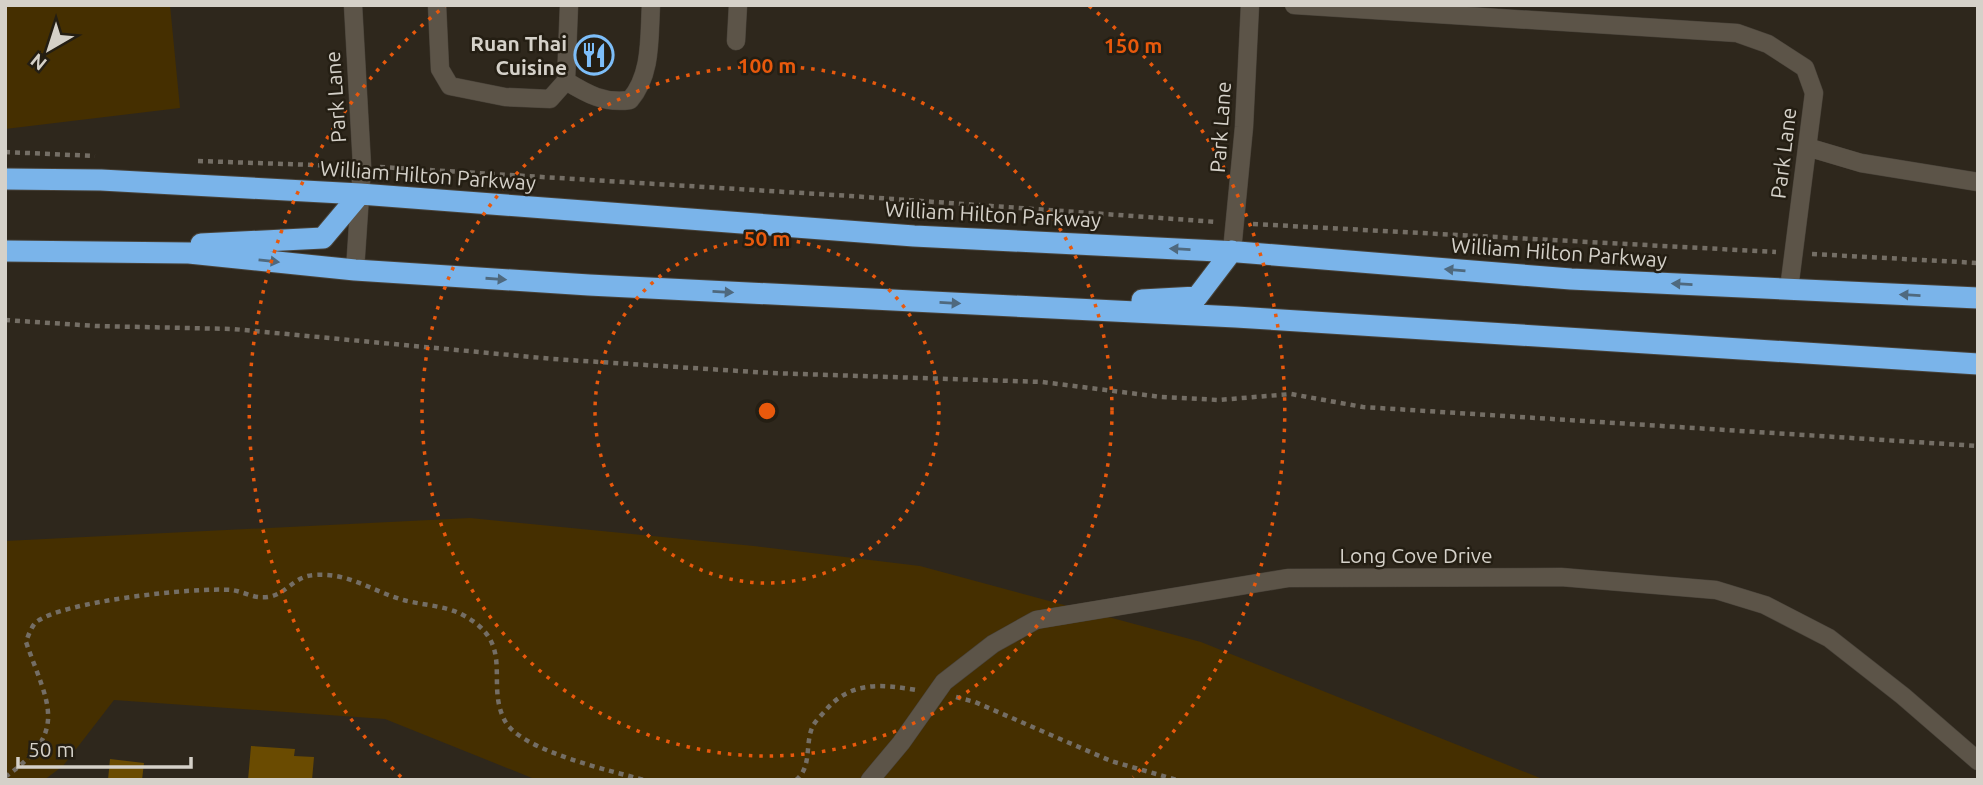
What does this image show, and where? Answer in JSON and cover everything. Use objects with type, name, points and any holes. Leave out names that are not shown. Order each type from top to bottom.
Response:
[{"type":"highway","name":"William Hilton Parkway","points":[[5,179],[101,180],[360,194],[914,236],[1232,251],[1571,279],[1978,298]]},
{"type":"highway","points":[[5,251],[323,238],[360,194]]},
{"type":"highway","points":[[73,250],[189,253],[355,270],[589,285],[1021,306],[1978,364]]},
{"type":"highway","points":[[1021,306],[1197,298],[1232,251]]},
{"type":"street","name":"Park Lane","points":[[353,5],[362,166],[355,270]]},
{"type":"street","points":[[437,5],[440,69],[450,86],[505,97],[550,99],[566,81],[569,5]]},
{"type":"street","points":[[566,81],[590,96],[615,103],[630,100],[639,90],[648,59],[651,5]]},
{"type":"street","points":[[736,41],[738,5]]},
{"type":"street","name":"Park Lane","points":[[1232,251],[1244,127],[1250,5]]},
{"type":"street","name":"Park Lane","points":[[1294,5],[1737,33],[1768,44],[1805,68],[1814,93],[1789,289]]},
{"type":"street","name":"Park Lane","points":[[1768,44],[1788,42]]},
{"type":"street","points":[[1807,147],[1861,163],[1978,182]]},
{"type":"street","name":"Long Cove Drive","points":[[870,780],[901,743],[944,682],[993,644],[1036,620],[1289,578],[1561,577],[1716,590],[1765,605],[1829,638],[1903,696],[1978,761]]},
{"type":"path","points":[[5,152],[103,156]]},
{"type":"path","points":[[197,161],[362,166],[1235,223],[1978,263]]},
{"type":"path","points":[[5,320],[96,326],[233,329],[553,359],[757,372],[1042,382],[1219,400],[1291,394],[1363,407],[1978,446]]},
{"type":"path","points":[[5,777],[42,745],[47,727],[48,702],[26,642],[34,624],[50,615],[112,601],[193,590],[235,590],[251,597],[269,597],[283,592],[296,579],[315,574],[356,580],[398,599],[461,614],[484,632],[498,656],[500,699],[505,721],[514,730],[523,738],[564,757],[644,780]]},
{"type":"path","points":[[796,780],[806,764],[812,727],[838,698],[860,687],[880,684],[975,702],[1111,761],[1177,780]]},
{"type":"shaded area","points":[[5,5],[170,5],[180,108],[5,129]]},
{"type":"shaded area","points":[[470,518],[754,546],[920,566],[1201,642],[1545,780],[537,780],[385,719],[114,700],[63,766],[44,780],[5,780],[5,541]]},
{"type":"building","points":[[251,746],[295,749],[294,756],[314,757],[312,780],[248,780]]},
{"type":"building","points":[[110,759],[144,763],[142,780],[108,780]]},
{"type":"place","name":"Ruan Thai Cuisine","points":[[594,55]]}]
